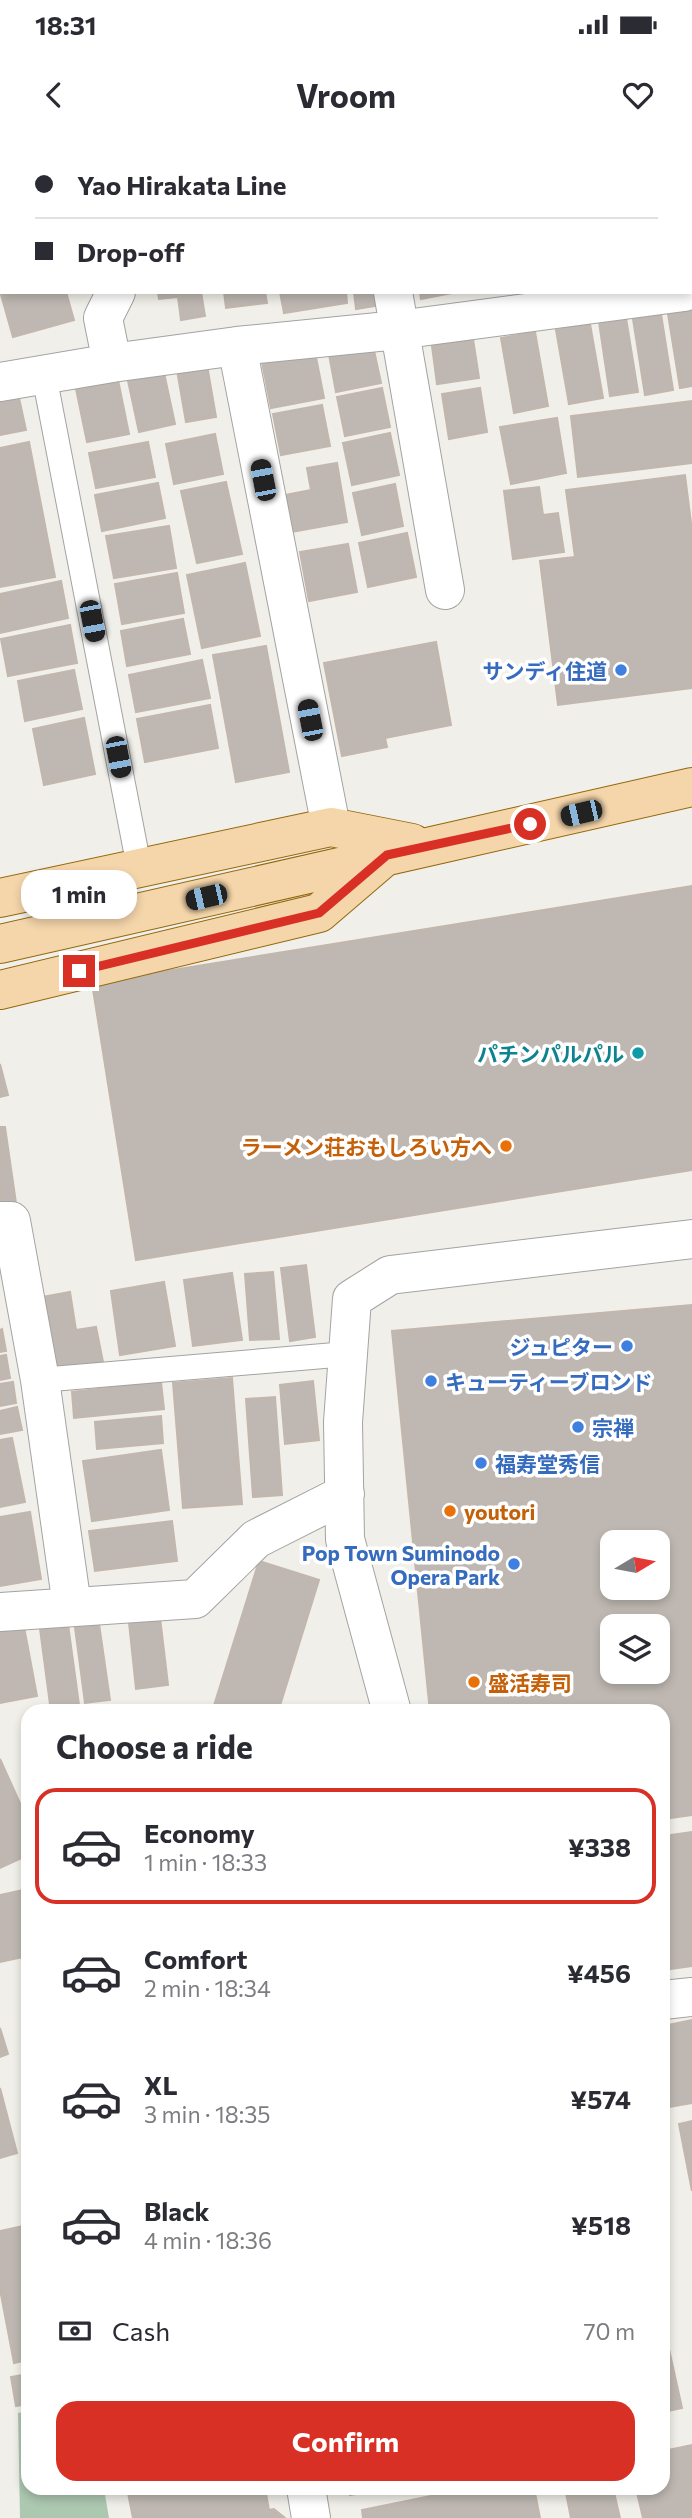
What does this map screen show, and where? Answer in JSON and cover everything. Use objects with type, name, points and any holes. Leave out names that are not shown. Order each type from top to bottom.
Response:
[{"type":"main road","points":[[0,944],[692,787]]},
{"type":"main road","points":[[0,898],[331,827],[430,847]]},
{"type":"main road","points":[[0,990],[319,913],[387,855]]},
{"type":"street","points":[[111,363],[103,318],[115,294]]},
{"type":"street","points":[[393,294],[445,590]]},
{"type":"street","points":[[0,382],[111,363],[237,346],[398,330],[669,294]]},
{"type":"street","points":[[237,346],[331,827]]},
{"type":"street","points":[[0,1221],[11,1221],[40,1380],[72,1606]]},
{"type":"street","points":[[390,1704],[345,1539],[343,1422],[352,1299],[390,1275],[692,1239]]},
{"type":"street","points":[[0,1612],[195,1599],[256,1539],[345,1494]]},
{"type":"street","points":[[670,1999],[692,1997]]},
{"type":"street","points":[[307,2495],[311,2518]]},
{"type":"lane","points":[[44,375],[139,867]]},
{"type":"lane","points":[[40,1380],[347,1354]]},
{"type":"green space","points":[[21,2412],[21,2495],[105,2495],[109,2518],[20,2518],[18,2413]]},
{"type":"building","points":[[1,294],[67,294],[74,320],[13,337]]},
{"type":"building","points":[[158,294],[201,294],[205,316],[181,320],[178,297],[159,299]]},
{"type":"building","points":[[224,294],[265,294],[267,303],[226,308]]},
{"type":"building","points":[[280,294],[346,294],[347,303],[284,313]]},
{"type":"building","points":[[354,294],[373,294],[375,306],[356,309]]},
{"type":"building","points":[[420,294],[447,294],[421,299]]},
{"type":"building","points":[[692,310],[692,386],[680,388],[668,314]]},
{"type":"building","points":[[661,314],[673,390],[645,395],[633,319]]},
{"type":"building","points":[[626,318],[638,392],[610,396],[599,322]]},
{"type":"building","points":[[590,324],[603,398],[569,404],[556,330]]},
{"type":"building","points":[[535,332],[548,406],[514,413],[501,338]]},
{"type":"building","points":[[473,339],[479,378],[437,384],[432,346]]},
{"type":"building","points":[[372,341],[381,383],[336,392],[328,349]]},
{"type":"building","points":[[315,352],[324,398],[271,408],[262,362]]},
{"type":"building","points":[[207,365],[216,417],[186,422],[177,370]]},
{"type":"building","points":[[163,368],[175,424],[139,432],[127,376]]},
{"type":"building","points":[[117,375],[129,434],[87,442],[75,384]]},
{"type":"building","points":[[382,388],[390,427],[345,436],[337,397]]},
{"type":"building","points":[[480,388],[487,432],[449,439],[442,394]]},
{"type":"building","points":[[17,389],[26,430],[0,435],[0,393]]},
{"type":"building","points":[[692,401],[692,463],[578,477],[571,416]]},
{"type":"building","points":[[322,405],[330,446],[281,455],[273,414]]},
{"type":"building","points":[[557,418],[566,473],[511,484],[500,427]]},
{"type":"building","points":[[390,433],[399,475],[352,485],[343,443]]},
{"type":"building","points":[[215,434],[223,474],[174,484],[166,444]]},
{"type":"building","points":[[29,442],[55,577],[0,587],[0,448]]},
{"type":"building","points":[[148,442],[155,477],[96,488],[89,453]]},
{"type":"building","points":[[337,463],[347,522],[291,532],[285,495],[311,490],[307,468]]},
{"type":"building","points":[[685,475],[692,531],[692,688],[558,705],[540,561],[575,557],[566,490]]},
{"type":"building","points":[[226,482],[242,554],[197,563],[181,491]]},
{"type":"building","points":[[158,483],[165,518],[102,531],[95,495]]},
{"type":"building","points":[[395,484],[403,526],[362,535],[353,493]]},
{"type":"building","points":[[539,487],[543,515],[558,513],[564,552],[513,559],[504,491]]},
{"type":"building","points":[[169,526],[176,568],[114,578],[106,536]]},
{"type":"building","points":[[407,533],[416,577],[368,587],[359,543]]},
{"type":"building","points":[[348,544],[357,592],[309,601],[300,552]]},
{"type":"building","points":[[245,563],[260,636],[202,648],[187,575]]},
{"type":"building","points":[[177,573],[184,613],[122,624],[115,584]]},
{"type":"building","points":[[61,581],[68,618],[0,633],[0,594]]},
{"type":"building","points":[[183,619],[190,654],[127,666],[121,631]]},
{"type":"building","points":[[70,625],[77,663],[8,676],[1,639]]},
{"type":"building","points":[[436,642],[451,725],[385,738],[387,747],[342,756],[324,663]]},
{"type":"building","points":[[266,646],[289,772],[236,782],[213,655]]},
{"type":"building","points":[[202,660],[210,698],[136,712],[129,675]]},
{"type":"building","points":[[74,670],[82,709],[25,721],[18,681]]},
{"type":"building","points":[[210,705],[218,748],[145,762],[137,719]]},
{"type":"building","points":[[84,718],[95,774],[44,785],[33,729]]},
{"type":"building","points":[[692,886],[692,1170],[136,1260],[92,983]]},
{"type":"building","points":[[0,1064],[8,1095],[0,1097]]},
{"type":"building","points":[[0,1127],[5,1127],[17,1210],[0,1213]]},
{"type":"building","points":[[306,1265],[315,1337],[290,1341],[281,1268]]},
{"type":"building","points":[[273,1272],[279,1339],[250,1340],[245,1274]]},
{"type":"building","points":[[232,1273],[242,1340],[193,1346],[184,1280]]},
{"type":"building","points":[[164,1282],[175,1346],[120,1355],[111,1291]]},
{"type":"building","points":[[70,1292],[76,1330],[96,1327],[103,1362],[54,1369],[42,1297]]},
{"type":"building","name":"Pop Town Suminodo Opera Park","points":[[692,1305],[692,1815],[670,1818],[670,1704],[429,1704],[392,1331]]},
{"type":"building","points":[[2,1329],[6,1351],[0,1352],[0,1330]]},
{"type":"building","points":[[6,1355],[10,1378],[0,1380],[0,1356]]},
{"type":"building","points":[[232,1378],[242,1504],[183,1508],[173,1383]]},
{"type":"building","points":[[313,1381],[319,1440],[285,1444],[280,1385]]},
{"type":"building","points":[[13,1382],[16,1403],[0,1406],[0,1384]]},
{"type":"building","points":[[161,1382],[164,1409],[74,1418],[72,1392]]},
{"type":"building","points":[[275,1397],[282,1495],[253,1497],[246,1399]]},
{"type":"building","points":[[17,1407],[22,1430],[0,1434],[0,1411]]},
{"type":"building","points":[[161,1416],[163,1443],[97,1449],[95,1422]]},
{"type":"building","points":[[12,1438],[25,1502],[0,1507],[0,1440]]},
{"type":"building","points":[[161,1450],[169,1510],[92,1521],[83,1461]]},
{"type":"building","points":[[30,1512],[41,1579],[0,1586],[0,1517]]},
{"type":"building","points":[[172,1521],[177,1561],[95,1571],[89,1531]]},
{"type":"building","points":[[259,1561],[319,1580],[280,1704],[214,1704]]},
{"type":"building","points":[[159,1609],[168,1685],[136,1689],[128,1613]]},
{"type":"building","points":[[22,1616],[37,1696],[0,1703],[0,1621]]},
{"type":"building","points":[[67,1617],[79,1704],[50,1704],[39,1621]]},
{"type":"building","points":[[98,1617],[110,1700],[85,1703],[74,1620]]},
{"type":"building","points":[[0,1759],[21,1806],[21,1858],[0,1868]]},
{"type":"building","points":[[692,1832],[692,1966],[670,1969],[670,1835]]},
{"type":"building","points":[[21,1890],[21,1958],[0,1962],[0,1895]]},
{"type":"building","points":[[692,2020],[692,2103],[670,2107],[670,2025]]},
{"type":"building","points":[[0,2028],[8,2054],[0,2057]]},
{"type":"building","points":[[0,2088],[17,2153],[0,2158]]},
{"type":"building","points":[[692,2121],[692,2191],[679,2124]]},
{"type":"building","points":[[21,2226],[21,2362],[14,2363],[0,2289],[0,2231]]},
{"type":"building","points":[[670,2354],[682,2408],[670,2411]]},
{"type":"building","points":[[21,2375],[21,2405],[16,2406],[11,2377]]},
{"type":"building","points":[[692,2445],[692,2518],[643,2518],[638,2495],[670,2495],[670,2450]]},
{"type":"building","points":[[128,2495],[266,2495],[269,2510],[274,2509],[285,2518],[133,2518]]},
{"type":"building","points":[[436,2495],[535,2495],[540,2518],[363,2518],[362,2510]]},
{"type":"building","points":[[566,2495],[615,2495],[620,2518],[571,2518]]},
{"type":"place","name":"サンディ住道","points":[[621,670]]},
{"type":"place","name":"パチンパルパル","points":[[638,1053]]},
{"type":"place","name":"ラーメン荘おもしろい方へ","points":[[506,1146]]},
{"type":"place","name":"ジュピター","points":[[627,1346]]},
{"type":"place","name":"キューティーブロンド","points":[[431,1381]]},
{"type":"place","name":"宗禅","points":[[578,1427]]},
{"type":"place","name":"福寿堂秀信","points":[[481,1463]]},
{"type":"place","name":"youtori","points":[[450,1511]]},
{"type":"place","name":"Pop Town Suminodo Opera Park","points":[[514,1564]]},
{"type":"place","name":"盛活寿司","points":[[474,1682]]},
{"type":"route","points":[[79,971],[319,913],[387,855],[530,824]]}]
